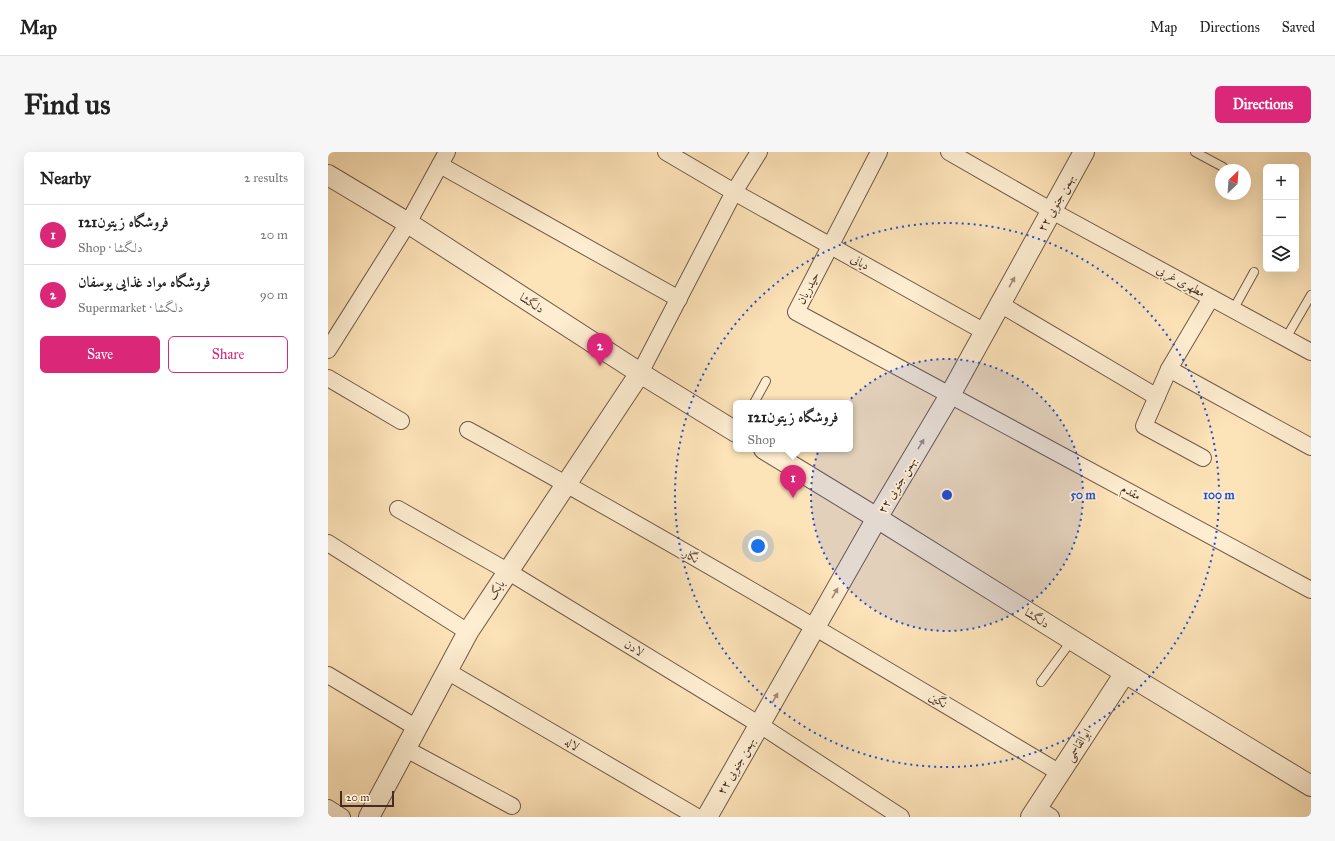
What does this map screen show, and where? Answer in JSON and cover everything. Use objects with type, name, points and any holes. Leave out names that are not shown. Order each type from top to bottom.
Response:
[{"type":"street","name":"دیانی","points":[[666,152],[734,192],[985,332]]},
{"type":"street","points":[[640,373],[734,192],[759,152]]},
{"type":"street","name":"حیدریان","points":[[879,152],[796,312],[950,395]]},
{"type":"street","name":"مطهری غربی","points":[[949,152],[1052,211],[1311,352]]},
{"type":"street","name":"۲۲ بهمن جنوبی","points":[[707,817],[877,518],[950,395],[1084,152]]},
{"type":"street","points":[[328,350],[408,222],[443,159],[679,299]]},
{"type":"street","name":"دلگشا","points":[[328,175],[408,222],[640,373],[733,430]]},
{"type":"street","points":[[1203,458],[1144,426],[1169,369],[1211,298]]},
{"type":"street","points":[[1000,304],[1157,397]]},
{"type":"street","points":[[1169,369],[1311,447]]},
{"type":"street","name":"بابک","points":[[369,817],[468,632],[640,373]]},
{"type":"street","points":[[328,378],[401,421]]},
{"type":"street","name":"مقدم","points":[[950,395],[1311,590]]},
{"type":"street","name":"نگار","points":[[468,430],[567,484],[815,627]]},
{"type":"street","name":"دلگشا","points":[[769,452],[1125,673],[1311,786]]},
{"type":"street","name":"لادن","points":[[398,509],[508,572],[760,725],[901,817]]},
{"type":"street","points":[[328,543],[468,632]]},
{"type":"street","name":"نگین","points":[[815,627],[1060,773]]},
{"type":"street","name":"لاله","points":[[447,672],[697,817]]},
{"type":"street","name":"ابوالقاسمی","points":[[1040,814],[1060,773],[1125,673]]},
{"type":"street","points":[[328,675],[417,728]]},
{"type":"street","points":[[406,749],[512,806]]},
{"type":"street","points":[[328,808],[342,817]]},
{"type":"lane","points":[[1195,152],[1217,164]]},
{"type":"lane","points":[[1233,310],[1254,272]]},
{"type":"lane","points":[[1286,338],[1311,295]]},
{"type":"lane","points":[[756,400],[766,381]]},
{"type":"lane","points":[[1041,682],[1072,640]]},
{"type":"place","name":"فروشگاه مواد غذایی یوسفان","points":[[600,366]]},
{"type":"place","name":"فروشگاه زیتون121","points":[[793,498]]}]
